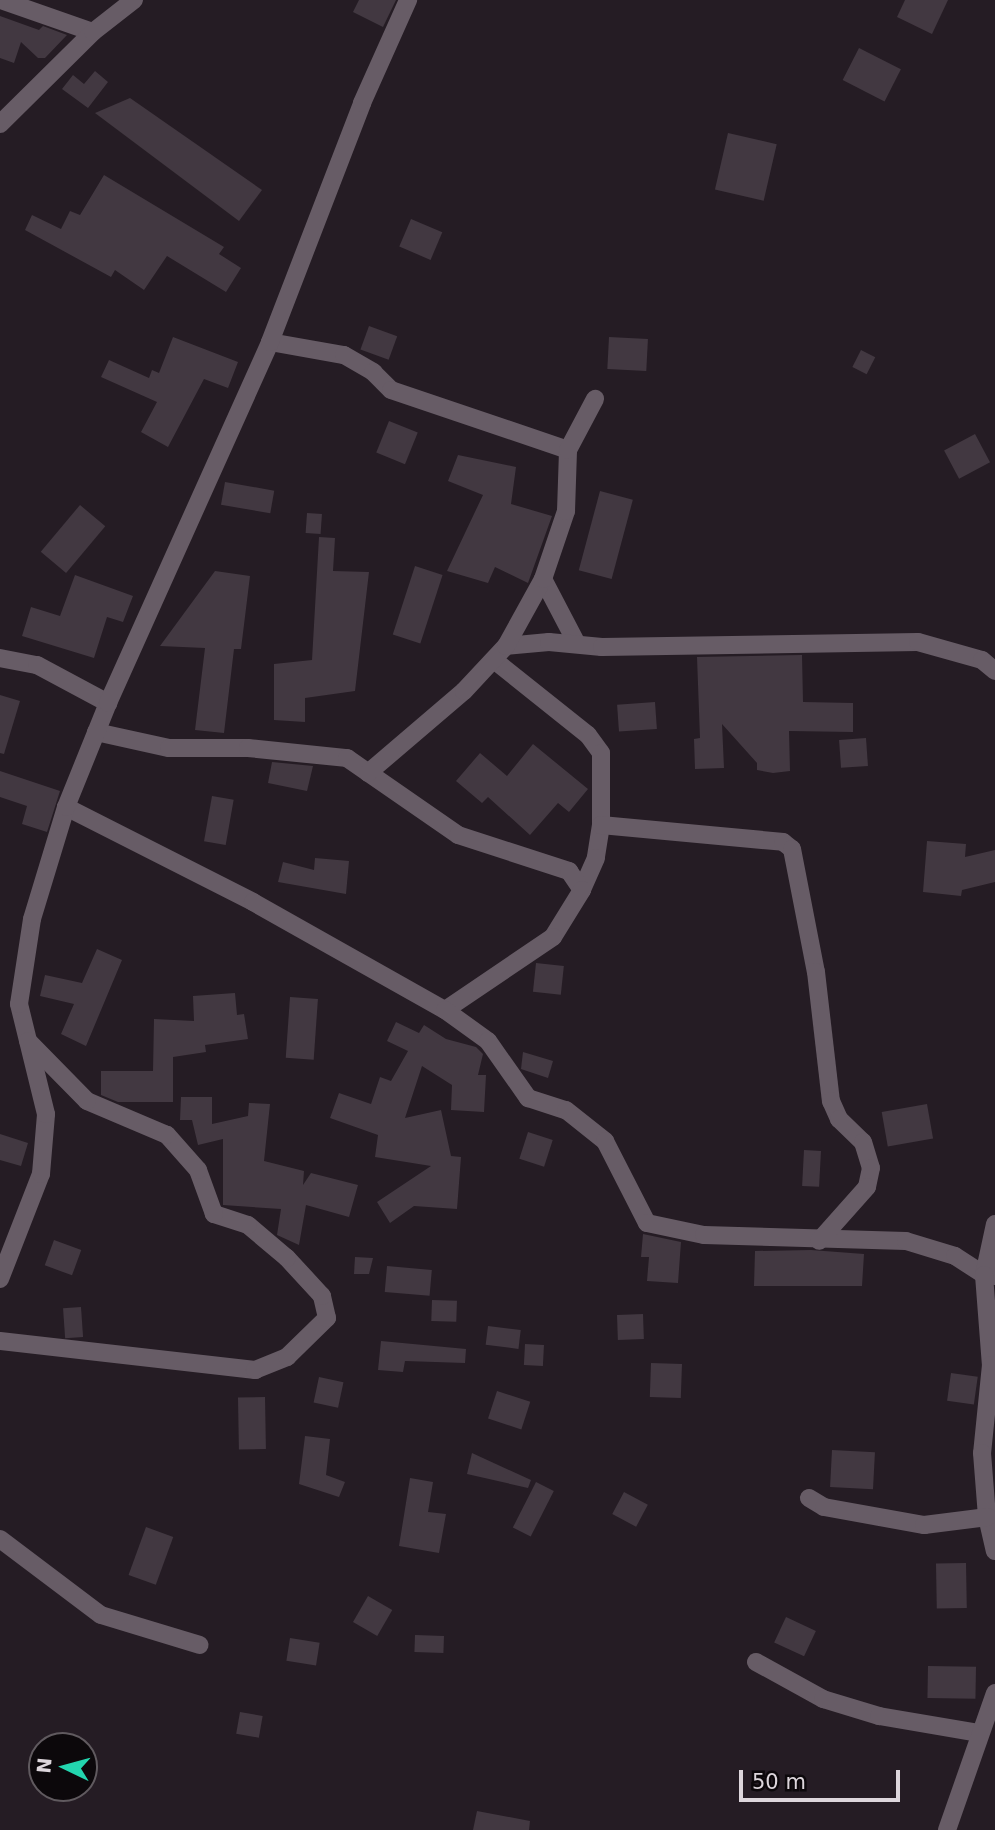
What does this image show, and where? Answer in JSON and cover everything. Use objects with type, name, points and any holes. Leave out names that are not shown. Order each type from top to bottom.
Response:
[{"type":"street","points":[[1,0],[93,32]]},
{"type":"street","points":[[0,124],[93,32],[134,0]]},
{"type":"street","points":[[0,1279],[41,1174],[46,1114],[19,1004],[32,919],[66,807],[108,703],[270,342],[362,103],[408,0]]},
{"type":"street","points":[[270,342],[344,355],[373,372],[391,390],[568,450]]},
{"type":"street","points":[[368,773],[464,691],[500,653],[542,579],[566,511],[568,450],[594,399]]},
{"type":"street","points":[[542,579],[577,644]]},
{"type":"street","points":[[500,653],[577,644],[918,642],[982,660],[995,671]]},
{"type":"street","points":[[445,1010],[553,937],[583,890],[596,858],[601,825],[601,752],[588,735],[500,653]]},
{"type":"street","points":[[0,658],[37,665],[108,703]]},
{"type":"street","points":[[96,732],[169,748],[327,753],[347,758],[458,835],[569,871],[583,890]]},
{"type":"street","points":[[66,807],[253,902],[445,1010],[488,1041],[528,1098],[566,1110],[605,1141],[647,1223],[704,1235],[819,1241],[906,1241],[956,1256],[989,1276]]},
{"type":"street","points":[[601,825],[783,842],[792,849],[816,972],[831,1101],[839,1119],[863,1142],[871,1168],[867,1187],[819,1241]]},
{"type":"street","points":[[0,1341],[255,1370],[287,1357],[327,1318],[322,1296],[287,1258],[248,1225],[214,1214],[198,1170],[167,1135],[87,1101],[28,1041]]},
{"type":"street","points":[[995,1224],[989,1276],[991,1365],[982,1453],[986,1517],[995,1551]]},
{"type":"street","points":[[809,1499],[824,1507],[924,1525],[986,1517]]},
{"type":"street","points":[[0,1539],[101,1615],[136,1629],[200,1645]]},
{"type":"street","points":[[756,1662],[823,1699],[878,1716],[980,1733]]},
{"type":"street","points":[[947,1830],[995,1693]]},
{"type":"building","points":[[359,0],[396,0],[383,27],[353,12]]},
{"type":"building","points":[[905,0],[948,0],[932,34],[897,17]]},
{"type":"building","points":[[0,16],[39,30],[43,26],[67,35],[45,58],[38,58],[21,42],[14,63],[0,58]]},
{"type":"building","points":[[859,48],[901,69],[885,101],[843,80]]},
{"type":"building","points":[[95,71],[108,82],[88,108],[62,89],[73,75],[84,84]]},
{"type":"building","points":[[130,98],[262,190],[239,221],[95,113]]},
{"type":"building","points":[[728,133],[777,144],[764,201],[715,190]]},
{"type":"building","points":[[104,175],[224,247],[219,254],[241,268],[226,292],[167,256],[144,290],[115,270],[111,277],[25,230],[32,215],[61,229],[70,211],[80,215]]},
{"type":"building","points":[[411,219],[442,232],[431,260],[399,247]]},
{"type":"building","points":[[369,326],[397,336],[389,360],[360,349]]},
{"type":"building","points":[[173,337],[238,362],[228,388],[204,379],[168,447],[141,432],[157,402],[101,377],[109,360],[149,378],[152,370],[159,373]]},
{"type":"building","points":[[609,337],[648,339],[646,371],[607,369]]},
{"type":"building","points":[[861,350],[875,357],[867,374],[852,367]]},
{"type":"building","points":[[389,421],[418,433],[405,464],[376,453]]},
{"type":"building","points":[[975,434],[990,462],[959,479],[944,450]]},
{"type":"building","points":[[458,455],[516,467],[511,504],[552,516],[528,583],[495,567],[488,583],[447,571],[483,495],[448,481]]},
{"type":"building","points":[[225,482],[274,491],[270,513],[221,505]]},
{"type":"building","points":[[600,491],[633,500],[612,579],[579,570]]},
{"type":"building","points":[[80,505],[105,526],[66,573],[41,552]]},
{"type":"building","points":[[307,513],[322,514],[321,534],[306,533]]},
{"type":"building","points":[[319,537],[335,538],[333,571],[369,572],[355,691],[305,698],[305,722],[274,720],[274,664],[312,660]]},
{"type":"building","points":[[415,566],[443,575],[420,643],[393,634]]},
{"type":"building","points":[[215,571],[250,576],[241,649],[234,649],[224,733],[195,730],[205,648],[160,646]]},
{"type":"building","points":[[75,575],[133,596],[123,622],[107,617],[94,658],[22,636],[31,607],[60,616]]},
{"type":"building","points":[[802,655],[803,702],[853,703],[853,732],[789,731],[790,771],[773,773],[757,770],[757,763],[722,724],[724,768],[695,769],[694,739],[700,738],[697,657]]},
{"type":"building","points":[[0,695],[20,701],[4,754],[0,753]]},
{"type":"building","points":[[655,702],[657,729],[619,732],[617,705]]},
{"type":"building","points":[[866,738],[868,766],[841,768],[839,740]]},
{"type":"building","points":[[533,744],[588,789],[569,812],[558,803],[530,835],[488,797],[482,803],[456,781],[480,753],[507,776]]},
{"type":"building","points":[[272,762],[313,766],[307,791],[268,783]]},
{"type":"building","points":[[0,771],[60,791],[47,832],[22,824],[27,806],[0,797]]},
{"type":"building","points":[[212,796],[234,800],[226,845],[204,841]]},
{"type":"building","points":[[927,841],[966,844],[965,857],[995,850],[995,882],[962,890],[961,896],[923,892]]},
{"type":"building","points":[[315,858],[349,861],[346,894],[278,882],[283,862],[314,870]]},
{"type":"building","points":[[97,949],[122,960],[86,1046],[61,1034],[74,1004],[40,996],[45,975],[82,983]]},
{"type":"building","points":[[536,963],[564,966],[561,995],[533,992]]},
{"type":"building","points":[[235,993],[237,1015],[244,1014],[248,1039],[205,1045],[206,1052],[173,1057],[173,1102],[118,1102],[101,1095],[101,1071],[153,1071],[154,1019],[194,1021],[193,996]]},
{"type":"building","points":[[290,997],[318,999],[314,1060],[286,1058]]},
{"type":"building","points":[[396,1022],[419,1033],[424,1025],[446,1039],[476,1047],[483,1054],[478,1075],[486,1075],[484,1112],[451,1110],[452,1085],[422,1066],[405,1118],[441,1110],[451,1156],[461,1157],[457,1209],[414,1206],[390,1223],[377,1202],[431,1166],[375,1157],[378,1135],[330,1118],[339,1093],[371,1104],[380,1077],[391,1081],[408,1051],[387,1041]]},
{"type":"building","points":[[523,1052],[553,1061],[548,1078],[521,1069]]},
{"type":"building","points":[[181,1097],[212,1097],[212,1124],[248,1116],[249,1103],[270,1104],[264,1161],[304,1171],[303,1185],[311,1173],[358,1185],[349,1217],[306,1205],[299,1245],[277,1235],[281,1209],[223,1205],[223,1139],[198,1145],[192,1120],[180,1120]]},
{"type":"building","points":[[927,1104],[933,1138],[888,1146],[882,1112]]},
{"type":"building","points":[[528,1132],[553,1140],[544,1167],[519,1159]]},
{"type":"building","points":[[0,1134],[28,1143],[21,1166],[0,1160]]},
{"type":"building","points":[[804,1150],[821,1151],[819,1187],[802,1186]]},
{"type":"building","points":[[643,1234],[681,1242],[678,1283],[647,1281],[649,1257],[641,1257]]},
{"type":"building","points":[[54,1240],[81,1250],[72,1275],[45,1265]]},
{"type":"building","points":[[811,1250],[864,1254],[862,1286],[754,1286],[755,1251]]},
{"type":"building","points":[[355,1257],[373,1258],[369,1274],[354,1274]]},
{"type":"building","points":[[387,1266],[432,1270],[430,1296],[385,1292]]},
{"type":"building","points":[[432,1300],[457,1301],[456,1322],[431,1321]]},
{"type":"building","points":[[81,1307],[83,1337],[65,1338],[63,1308]]},
{"type":"building","points":[[643,1314],[644,1339],[618,1340],[617,1315]]},
{"type":"building","points":[[488,1326],[521,1330],[518,1349],[486,1345]]},
{"type":"building","points":[[381,1341],[466,1349],[465,1363],[405,1361],[403,1372],[378,1370]]},
{"type":"building","points":[[525,1344],[544,1345],[543,1366],[524,1365]]},
{"type":"building","points":[[651,1363],[682,1364],[681,1398],[650,1397]]},
{"type":"building","points":[[951,1373],[978,1377],[974,1404],[947,1401]]},
{"type":"building","points":[[319,1377],[343,1382],[338,1408],[314,1402]]},
{"type":"building","points":[[497,1391],[530,1402],[521,1429],[488,1419]]},
{"type":"building","points":[[238,1397],[265,1397],[266,1449],[239,1449]]},
{"type":"building","points":[[305,1436],[330,1439],[326,1475],[345,1482],[339,1497],[299,1484]]},
{"type":"building","points":[[832,1450],[875,1452],[873,1489],[830,1487]]},
{"type":"building","points":[[472,1453],[531,1480],[528,1488],[467,1474]]},
{"type":"building","points":[[410,1478],[433,1482],[428,1512],[446,1514],[439,1553],[399,1546]]},
{"type":"building","points":[[536,1482],[554,1491],[531,1537],[513,1527]]},
{"type":"building","points":[[624,1492],[648,1505],[636,1527],[612,1514]]},
{"type":"building","points":[[146,1527],[173,1537],[156,1585],[129,1575]]},
{"type":"building","points":[[966,1563],[967,1608],[937,1609],[936,1564]]},
{"type":"building","points":[[368,1596],[392,1610],[377,1636],[353,1622]]},
{"type":"building","points":[[786,1617],[816,1631],[804,1656],[774,1642]]},
{"type":"building","points":[[415,1635],[444,1636],[443,1653],[414,1652]]},
{"type":"building","points":[[290,1638],[320,1643],[316,1665],[286,1661]]},
{"type":"building","points":[[928,1666],[976,1667],[975,1699],[927,1698]]},
{"type":"building","points":[[240,1712],[263,1716],[259,1738],[236,1734]]},
{"type":"building","points":[[477,1811],[530,1821],[529,1830],[473,1830]]}]
